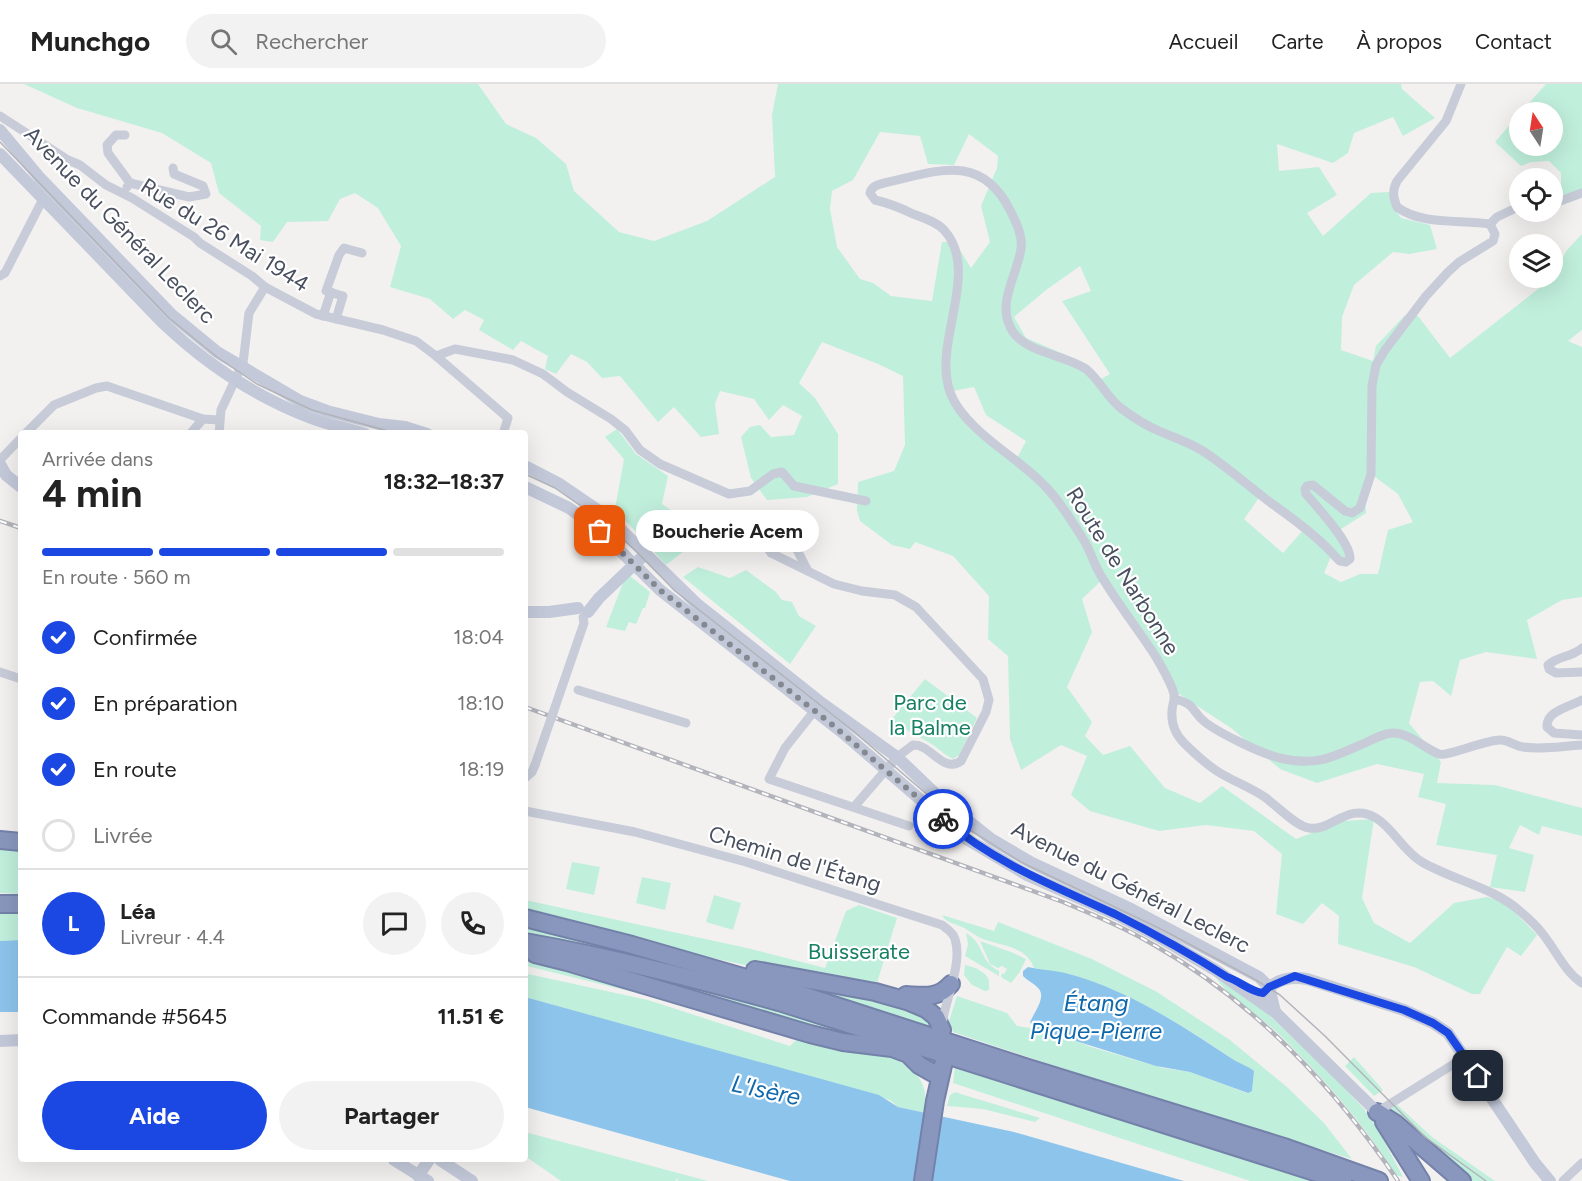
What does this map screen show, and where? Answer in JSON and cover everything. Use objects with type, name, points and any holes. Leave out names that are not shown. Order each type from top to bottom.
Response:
[{"type":"highway","points":[[0,840],[18,842]]},
{"type":"highway","points":[[0,904],[18,904]]},
{"type":"highway","points":[[528,919],[632,945],[791,991],[1284,1147],[1373,1179]]},
{"type":"highway","points":[[571,929],[633,941],[713,962],[875,992],[926,997],[943,993],[951,984]]},
{"type":"highway","points":[[528,943],[693,978],[790,1005],[1343,1181]]},
{"type":"highway","points":[[528,953],[567,962],[810,1034],[892,1048],[908,1054],[919,1065],[927,1078],[935,1101]]},
{"type":"highway","points":[[875,992],[926,1009],[936,1017],[942,1030]]},
{"type":"highway","points":[[919,1065],[933,1073],[944,1065],[935,1101],[923,1181]]},
{"type":"highway","points":[[1377,1112],[1394,1135],[1421,1181]]},
{"type":"highway","points":[[1377,1112],[1396,1124],[1462,1181]]},
{"type":"main road","name":"Avenue du Général Leclerc","points":[[0,130],[39,178],[172,315],[210,347],[300,401],[327,411],[414,430]]},
{"type":"main road","name":"Avenue du Général Leclerc","points":[[0,154],[175,334],[236,381],[313,419],[351,430]]},
{"type":"main road","points":[[0,462],[6,476],[18,485]]},
{"type":"main road","name":"Avenue du Général Leclerc","points":[[528,468],[558,483],[608,517],[697,604],[819,701],[897,757],[941,799],[1012,852],[1048,872],[1131,909],[1260,977],[1270,996],[1377,1112]]},
{"type":"main road","name":"Avenue du Général Leclerc","points":[[528,488],[550,498],[600,531],[660,590],[815,710],[964,838],[1027,875],[1160,937],[1227,977],[1270,996]]},
{"type":"main road","points":[[528,612],[582,612],[645,554]]},
{"type":"main road","points":[[1270,996],[1295,976],[1404,1010],[1433,1023],[1448,1033],[1534,1164],[1550,1181]]},
{"type":"main road","points":[[0,1041],[18,1040]]},
{"type":"main road","points":[[397,1162],[423,1179],[428,1162]]},
{"type":"main road","points":[[443,1162],[472,1181]]},
{"type":"street","points":[[1461,84],[1446,121],[1397,180],[1393,191],[1397,207],[1412,215],[1428,219],[1490,224],[1497,217],[1509,211]]},
{"type":"street","name":"Rue du 26 Mai 1944","points":[[0,116],[68,160],[80,165],[123,195],[132,198],[194,237],[265,287],[291,302],[323,316],[401,335],[416,341],[508,418],[504,430]]},
{"type":"street","name":"Rue du 26 Mai 1944","points":[[125,135],[116,135],[107,145],[108,153],[130,183],[189,197],[206,194],[203,186],[174,174],[173,168]]},
{"type":"street","name":"Route de Narbonne","points":[[1490,224],[1495,234],[1493,241],[1459,262],[1448,272],[1426,296],[1376,365],[1372,394],[1371,474],[1360,508],[1352,513],[1345,511],[1313,485],[1305,489],[1306,494],[1329,520],[1351,552],[1350,559],[1346,562],[1340,561],[1304,528],[1206,453],[1185,440],[1140,422],[1119,408],[1086,369],[1034,346],[1014,334],[1006,309],[1008,293],[1021,249],[1016,222],[994,187],[972,173],[956,169],[884,183],[871,189],[870,193],[875,200],[939,225],[947,233],[959,269],[946,361],[947,383],[950,392],[976,428],[1044,485],[1086,544],[1114,598],[1156,657],[1175,699],[1172,714],[1175,732],[1190,749],[1219,773],[1264,797],[1310,829],[1347,814],[1360,813],[1378,819],[1419,861],[1442,873],[1482,888],[1516,908],[1541,932],[1570,974],[1582,983]]},
{"type":"street","name":"Rue du 26 Mai 1944","points":[[123,195],[130,183]]},
{"type":"street","points":[[1563,200],[1582,193]]},
{"type":"street","name":"Avenue du Général Leclerc","points":[[0,276],[5,273],[43,199]]},
{"type":"street","points":[[336,319],[343,296],[326,291],[341,251],[344,248],[362,253]]},
{"type":"street","points":[[219,430],[221,410],[243,365],[249,313],[265,287]]},
{"type":"street","points":[[323,316],[331,292]]},
{"type":"street","points":[[436,356],[455,350],[513,360],[533,369],[611,419],[625,430],[640,450],[660,464],[729,494],[750,491],[773,474],[782,472],[794,486],[866,501]]},
{"type":"street","points":[[29,430],[54,405],[96,388],[107,386],[203,419],[219,420]]},
{"type":"street","points":[[193,430],[203,419]]},
{"type":"street","points":[[0,462],[18,441]]},
{"type":"street","points":[[808,571],[796,548],[790,528],[780,523],[767,528],[763,541],[771,553],[834,584],[862,591],[896,595],[916,607],[983,680],[989,700],[986,712],[962,761],[956,765],[945,763],[918,744],[908,748],[885,770],[854,807]]},
{"type":"street","points":[[528,775],[535,765],[584,623],[582,612]]},
{"type":"street","points":[[1582,648],[1578,652],[1553,660],[1548,665],[1549,669],[1556,674],[1582,672]]},
{"type":"street","points":[[0,672],[18,678]]},
{"type":"street","points":[[578,690],[686,723]]},
{"type":"street","points":[[1175,699],[1188,702],[1204,722],[1237,740],[1278,758],[1305,762],[1324,761],[1379,736],[1394,733],[1408,737],[1438,754],[1501,740],[1522,747],[1548,748],[1582,745]]},
{"type":"street","points":[[1582,700],[1551,714],[1547,727],[1554,733],[1582,735]]},
{"type":"street","points":[[815,710],[785,748],[769,779],[909,826]]},
{"type":"street","name":"Chemin de l'Étang","points":[[528,812],[635,832],[746,862],[942,925],[951,932],[956,940],[957,954],[942,1030]]},
{"type":"street","points":[[1377,1112],[1465,1057]]},
{"type":"street","points":[[1566,1177],[1582,1163]]},
{"type":"green space","points":[[24,84],[478,84],[506,124],[536,138],[566,164],[574,191],[619,232],[654,241],[707,221],[775,177],[772,115],[778,84],[1401,84],[1402,89],[1435,118],[1403,136],[1393,117],[1354,133],[1348,153],[1333,163],[1277,144],[1279,171],[1319,167],[1337,195],[1307,213],[1323,236],[1371,193],[1389,192],[1393,206],[1401,218],[1430,225],[1437,249],[1409,254],[1393,252],[1354,285],[1342,317],[1341,350],[1373,361],[1376,346],[1405,315],[1418,316],[1450,358],[1539,288],[1563,288],[1563,257],[1582,234],[1582,330],[1568,341],[1582,347],[1582,597],[1562,600],[1527,620],[1537,659],[1486,652],[1460,660],[1451,696],[1433,681],[1420,682],[1409,723],[1441,762],[1437,783],[1495,785],[1582,808],[1582,836],[1542,826],[1539,835],[1520,825],[1509,848],[1534,855],[1525,892],[1490,887],[1497,855],[1436,845],[1446,804],[1418,797],[1424,774],[1377,764],[1317,783],[1280,769],[1231,728],[1179,694],[1130,613],[1103,579],[1082,599],[1092,632],[1067,687],[1092,722],[1085,736],[1103,755],[1130,746],[1165,788],[1200,803],[1222,786],[1296,839],[1343,821],[1374,819],[1362,898],[1374,923],[1410,943],[1454,903],[1487,897],[1506,903],[1537,935],[1521,956],[1507,947],[1480,994],[1472,994],[1414,967],[1338,944],[1339,916],[1322,903],[1303,924],[1276,914],[1282,854],[1254,831],[1206,825],[1159,831],[1090,811],[1071,795],[1087,756],[1061,745],[1021,770],[1010,739],[1008,656],[988,639],[989,596],[953,556],[915,542],[910,549],[892,545],[860,521],[857,511],[858,482],[894,471],[905,445],[903,376],[822,342],[799,383],[815,398],[838,434],[838,484],[807,497],[767,500],[751,478],[741,437],[750,427],[760,425],[771,437],[794,435],[802,416],[783,405],[769,420],[754,399],[720,391],[715,404],[719,434],[701,437],[674,407],[658,422],[620,376],[602,378],[587,362],[571,354],[556,374],[545,369],[548,356],[521,341],[513,350],[479,330],[484,320],[465,310],[453,319],[430,299],[390,287],[401,246],[378,208],[355,193],[340,199],[328,221],[287,222],[273,242],[260,240],[261,226],[219,193],[211,163],[162,133],[77,108]],"holes":[[[880,132],[920,136],[928,164],[954,165],[969,134],[998,156],[997,168],[981,206],[990,242],[971,268],[955,242],[942,242],[932,301],[891,296],[873,283],[860,279],[837,247],[830,209],[832,191],[853,180]],[[1080,266],[1091,291],[1062,301],[1110,374],[1101,379],[1066,355],[1026,338],[1014,317]],[[974,387],[986,415],[1026,441],[1016,460],[968,423],[953,391]],[[1371,474],[1398,494],[1413,522],[1388,530],[1378,574],[1360,574],[1341,582],[1324,573],[1332,554],[1350,559],[1335,533],[1366,513],[1365,496]],[[1261,495],[1304,529],[1283,553],[1244,519]]]},
{"type":"green space","points":[[1546,84],[1582,84],[1582,193],[1563,198],[1563,168],[1556,168],[1549,161],[1531,162],[1521,166],[1510,156],[1563,156],[1563,102],[1530,102]]},
{"type":"green space","points":[[1509,126],[1509,155],[1495,142]]},
{"type":"green space","points":[[617,429],[636,454],[668,476],[662,504],[706,534],[666,565],[615,509],[624,459],[605,437]]},
{"type":"green space","points":[[698,567],[730,578],[746,570],[776,592],[782,600],[792,602],[799,616],[816,626],[790,664],[683,577]]},
{"type":"green space","points":[[630,576],[650,592],[645,608],[636,624],[629,622],[625,631],[606,627],[623,583]]},
{"type":"green space","name":"Parc de la Balme","points":[[925,679],[977,718],[959,755],[953,759],[891,720]]},
{"type":"green space","points":[[0,849],[18,851],[18,894],[0,893]]},
{"type":"green space","points":[[572,862],[600,867],[594,895],[566,889]]},
{"type":"green space","points":[[642,877],[671,883],[665,910],[636,903]]},
{"type":"green space","points":[[714,895],[741,903],[733,930],[706,922]]},
{"type":"green space","name":"Buisserate","points":[[528,901],[747,948],[825,968],[846,911],[859,905],[897,918],[876,986],[824,974],[758,968],[528,911]]},
{"type":"green space","points":[[0,910],[18,911],[18,940],[0,941]]},
{"type":"green space","points":[[942,915],[994,931],[998,922],[1092,959],[1157,992],[1230,1040],[1287,1087],[1324,1123],[1352,1159],[1147,1097],[953,1032],[949,1021],[957,996],[1007,1013],[1017,1026],[1050,1031],[1091,1047],[1163,1068],[1190,1072],[1247,1093],[1252,1091],[1254,1071],[1163,1015],[1089,982],[1034,968],[1025,955],[1019,951],[980,938],[948,921]]},
{"type":"green space","points":[[528,927],[760,986],[528,936]]},
{"type":"green space","points":[[966,933],[977,942],[988,962],[999,971],[999,976],[965,956],[968,944]]},
{"type":"green space","points":[[980,941],[1026,959],[1011,983],[1001,977],[1007,969],[990,964]]},
{"type":"green space","points":[[528,957],[702,1009],[528,966]]},
{"type":"green space","points":[[567,958],[713,990],[938,1059],[931,1068],[855,1040]]},
{"type":"green space","points":[[965,965],[985,974],[989,980],[989,990],[985,991],[972,985],[964,975]]},
{"type":"green space","points":[[528,974],[648,1000],[790,1046],[797,1039],[892,1057],[909,1067],[920,1079],[925,1094],[925,1113],[898,1107],[890,1100],[528,998]]},
{"type":"green space","points":[[1214,974],[1250,997],[1340,1083],[1364,1109],[1379,1131],[1403,1177],[1396,1175],[1357,1120],[1313,1069],[1273,1028],[1227,992]]},
{"type":"green space","points":[[778,980],[911,1005],[920,1010],[935,1029],[826,996]]},
{"type":"green space","points":[[1354,1057],[1383,1090],[1374,1096],[1345,1066]]},
{"type":"green space","points":[[955,1066],[1319,1181],[1250,1181],[953,1083]]},
{"type":"green space","points":[[955,1092],[1040,1118],[1035,1122],[983,1109],[947,1106],[950,1095]]},
{"type":"green space","points":[[1394,1102],[1432,1137],[1495,1181],[1467,1181],[1384,1111]]},
{"type":"green space","points":[[528,1133],[708,1181],[677,1181],[679,1177],[675,1181],[561,1181],[528,1158]]},
{"type":"water","points":[[18,940],[18,1012],[0,1012],[0,941]]},
{"type":"water","name":"Étang Pique-Pierre","points":[[1028,967],[1060,972],[1088,980],[1153,1009],[1254,1071],[1252,1091],[1248,1093],[1190,1072],[1156,1066],[1034,1028],[1030,1022],[1040,1001],[1041,993],[1023,976],[1023,971]]},
{"type":"water","name":"L'Isère","points":[[528,998],[879,1095],[898,1107],[1014,1132],[1184,1181],[790,1181],[528,1108]]},
{"type":"tram line","points":[[0,142],[169,318],[217,357],[257,384],[312,410],[384,430]]},
{"type":"tram line","points":[[528,475],[555,488],[601,520],[635,550],[675,591],[852,730],[965,827],[1021,862],[1165,931],[1280,995],[1325,1036],[1425,1137],[1486,1181]]},
{"type":"railway","points":[[0,521],[18,527]]},
{"type":"railway","points":[[528,708],[1063,902],[1143,939],[1190,967],[1225,992],[1290,1049],[1347,1112],[1398,1181]]},
{"type":"way so far","points":[[600,531],[660,590],[843,733],[918,800],[943,819]]},
{"type":"place","name":"Boucherie Acem","points":[[600,531]]},
{"type":"route","points":[[943,819],[964,838],[1027,875],[1117,915],[1256,992],[1263,993],[1269,987],[1295,976],[1404,1010],[1433,1023],[1448,1033],[1478,1076]]}]
